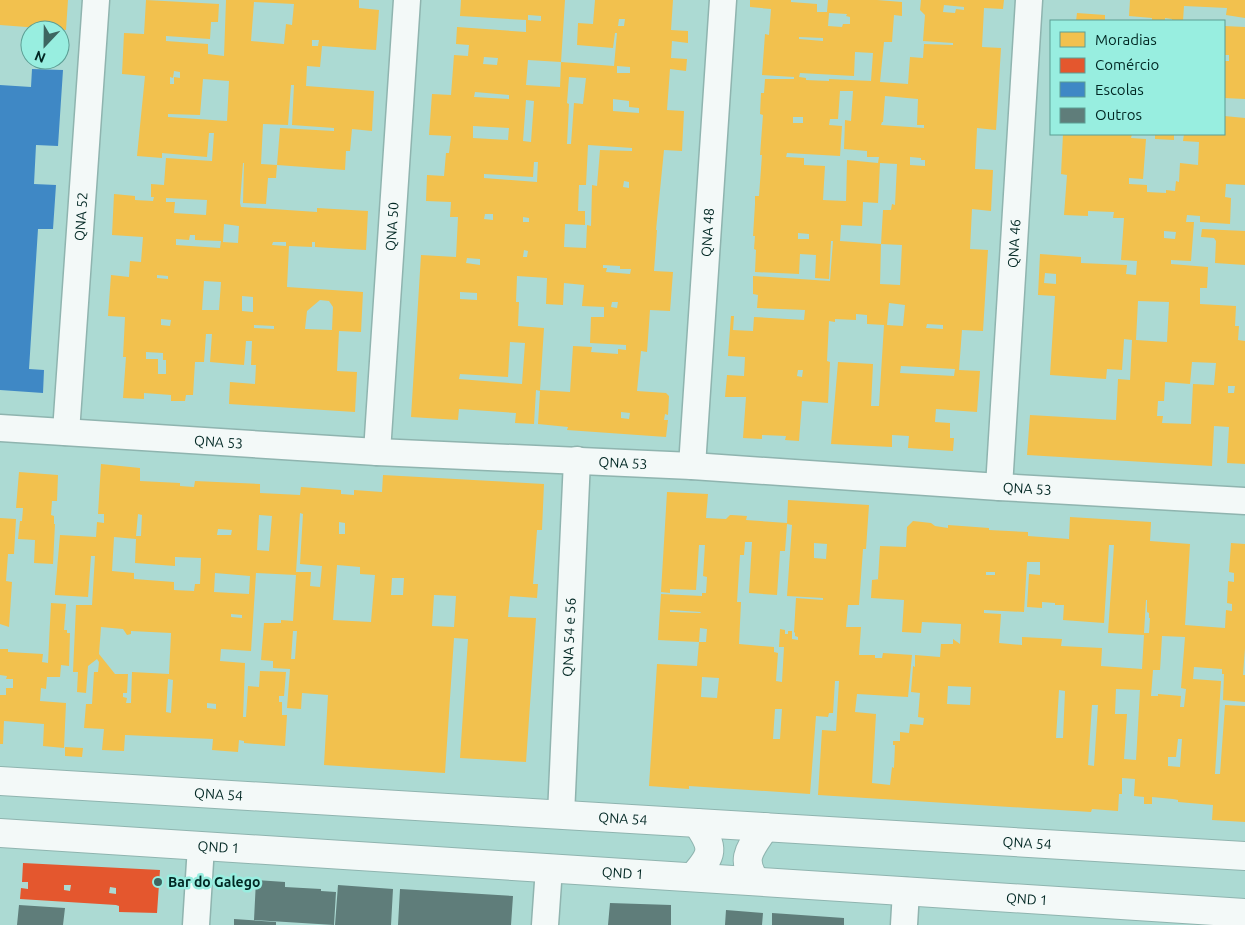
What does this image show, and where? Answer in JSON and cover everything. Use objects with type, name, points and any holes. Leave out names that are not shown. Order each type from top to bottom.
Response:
[{"type":"main road","name":"QNA 54","points":[[0,781],[1245,856]]},
{"type":"main road","points":[[693,877],[704,865],[709,850],[709,841],[697,823]]},
{"type":"main road","points":[[756,882],[749,872],[748,855],[765,827]]},
{"type":"main road","name":"QND 1","points":[[0,833],[1245,913]]},
{"type":"street","name":"QNA 52","points":[[66,432],[96,0]]},
{"type":"street","name":"QNA 50","points":[[377,452],[407,0]]},
{"type":"street","name":"QNA 48","points":[[692,466],[723,0]]},
{"type":"street","name":"QNA 46","points":[[999,487],[1029,0]]},
{"type":"street","name":"QNA 53","points":[[0,428],[377,452],[692,466],[999,487],[1245,501]]},
{"type":"street","name":"QNA 54 e 56","points":[[561,815],[577,460]]},
{"type":"street","points":[[196,925],[201,846]]},
{"type":"street","points":[[545,925],[549,868]]},
{"type":"street","points":[[904,925],[906,891]]},
{"type":"building: Moradias","points":[[0,0],[68,0],[67,20],[20,20],[20,27],[0,25]]},
{"type":"building: Moradias","points":[[146,0],[219,4],[218,22],[211,22],[210,39],[166,36],[166,41],[208,44],[208,54],[224,56],[226,0],[359,0],[359,8],[379,10],[376,50],[322,46],[320,67],[307,66],[306,86],[374,91],[372,131],[352,129],[350,151],[346,151],[345,170],[277,165],[276,178],[268,178],[266,204],[243,203],[243,163],[240,203],[241,207],[317,212],[317,208],[368,211],[366,250],[315,247],[315,242],[312,242],[312,247],[289,246],[287,287],[363,292],[361,332],[339,331],[337,371],[357,372],[355,412],[229,404],[230,382],[255,384],[256,365],[251,365],[252,341],[246,341],[244,365],[210,362],[212,334],[206,334],[204,362],[195,362],[193,395],[186,395],[185,401],[171,401],[171,395],[144,393],[144,399],[123,398],[126,357],[123,357],[125,317],[108,316],[111,275],[129,277],[130,261],[141,262],[143,237],[112,235],[114,194],[135,196],[135,200],[153,201],[154,197],[151,197],[151,184],[164,185],[166,158],[212,161],[214,133],[209,133],[207,157],[162,153],[162,158],[137,156],[145,76],[122,74],[124,33],[144,34]],"holes":[[[254,2],[294,4],[292,25],[286,24],[284,44],[251,41]],[[312,40],[319,40],[318,46],[312,46]],[[174,71],[180,72],[180,78],[174,77],[174,84],[170,84],[170,77],[173,78]],[[203,79],[229,81],[227,121],[168,117],[168,114],[200,115]],[[291,85],[294,85],[292,125],[334,128],[334,131],[280,128],[277,165],[261,164],[263,124],[288,125]],[[166,198],[207,200],[206,215],[174,213],[175,202],[166,202]],[[224,224],[239,226],[238,243],[223,242]],[[190,235],[195,235],[195,240],[221,241],[220,248],[176,245],[176,239],[189,240]],[[273,242],[286,242],[286,246],[272,245]],[[157,275],[168,276],[168,279],[157,278]],[[204,281],[221,282],[219,310],[202,310]],[[242,296],[253,297],[253,312],[242,311]],[[320,300],[329,301],[333,307],[332,330],[305,329],[307,311]],[[161,319],[171,320],[170,326],[161,325]],[[254,325],[274,326],[274,329],[254,328]],[[146,352],[163,353],[163,360],[166,360],[166,374],[158,374],[158,359],[146,359]]]},
{"type":"building: Moradias","points":[[461,0],[565,0],[561,62],[614,66],[617,33],[615,33],[613,48],[577,45],[578,23],[593,24],[595,0],[673,0],[671,30],[688,31],[688,43],[672,41],[671,58],[687,59],[686,71],[670,69],[667,110],[684,111],[682,151],[664,150],[654,271],[673,272],[670,311],[650,310],[647,352],[641,351],[637,391],[666,393],[669,396],[668,415],[665,414],[664,420],[668,420],[666,437],[567,430],[568,427],[538,424],[540,391],[536,390],[534,424],[515,423],[516,413],[459,409],[458,420],[411,417],[421,255],[456,257],[458,217],[450,217],[451,202],[426,201],[427,175],[444,176],[446,153],[449,153],[451,136],[429,135],[432,94],[451,95],[454,55],[468,56],[469,45],[456,44],[457,27],[526,32],[526,20],[460,16]],"holes":[[[528,15],[541,16],[541,21],[528,20]],[[619,19],[625,19],[624,26],[618,26]],[[484,57],[498,58],[497,65],[483,64]],[[528,60],[561,62],[560,87],[526,85]],[[617,66],[630,67],[630,73],[617,73]],[[569,77],[586,78],[583,104],[574,103],[571,144],[567,144]],[[475,92],[509,95],[509,99],[474,97]],[[613,99],[629,101],[629,107],[639,108],[639,113],[613,111]],[[526,100],[534,101],[531,142],[523,141]],[[473,126],[509,128],[508,140],[473,138]],[[588,145],[632,148],[632,151],[600,150],[597,186],[592,185],[591,226],[587,225],[586,248],[564,247],[565,224],[585,225],[585,211],[578,211],[579,185],[586,185]],[[534,162],[538,162],[537,182],[484,178],[484,174],[533,177]],[[624,181],[629,182],[629,188],[623,187]],[[485,214],[493,214],[493,220],[484,219]],[[523,217],[529,218],[529,222],[523,222]],[[524,250],[528,251],[527,257],[523,257]],[[467,258],[480,259],[480,265],[466,263]],[[603,265],[620,266],[620,269],[631,269],[630,274],[606,272],[607,268],[603,268]],[[517,276],[547,278],[546,304],[563,305],[564,283],[584,285],[582,306],[604,307],[604,317],[591,317],[590,343],[626,345],[626,350],[618,349],[618,354],[591,352],[592,347],[573,346],[570,392],[540,390],[544,328],[518,326],[519,302],[516,302]],[[460,292],[477,293],[477,300],[460,299]],[[612,302],[618,302],[617,308],[611,307]],[[510,342],[525,343],[522,384],[459,379],[460,374],[508,377]],[[621,412],[630,413],[629,419],[621,418]]]},
{"type":"building: Moradias","points":[[750,0],[791,0],[791,2],[817,4],[817,12],[827,12],[828,0],[902,2],[902,16],[894,15],[892,42],[884,42],[880,82],[908,84],[910,57],[923,58],[924,44],[953,45],[953,43],[923,41],[925,15],[920,10],[921,0],[1004,0],[1003,9],[984,8],[982,47],[1001,48],[996,130],[977,128],[975,169],[993,170],[991,211],[972,209],[970,249],[988,250],[983,331],[962,330],[959,370],[980,371],[977,412],[936,409],[935,422],[950,423],[950,438],[954,438],[953,451],[908,448],[909,436],[892,435],[892,447],[831,444],[838,362],[873,364],[871,406],[879,406],[884,325],[867,324],[867,315],[856,314],[856,320],[835,319],[835,322],[829,321],[827,361],[830,362],[828,403],[802,401],[799,441],[785,440],[786,436],[762,435],[762,439],[743,438],[746,397],[725,397],[727,375],[744,376],[745,357],[728,356],[731,316],[734,316],[733,330],[753,331],[754,317],[804,320],[805,310],[757,308],[758,295],[753,294],[753,276],[830,281],[833,241],[831,241],[829,279],[815,278],[816,255],[800,254],[799,274],[755,272],[756,250],[754,249],[755,236],[753,236],[755,196],[759,196],[762,155],[760,155],[763,115],[760,114],[761,93],[764,93],[765,79],[794,79],[794,77],[762,75],[765,34],[769,35],[771,9],[750,7]],"holes":[[[944,5],[964,7],[964,10],[956,9],[955,13],[943,12]],[[829,13],[847,14],[846,16],[850,17],[850,24],[843,24],[842,27],[828,26]],[[799,37],[823,38],[823,41],[799,39]],[[855,52],[873,53],[871,81],[806,80],[806,78],[799,77],[800,73],[854,76]],[[840,91],[853,91],[851,121],[845,120],[844,149],[867,151],[867,157],[879,157],[878,163],[847,160],[846,201],[823,200],[825,166],[804,165],[804,158],[786,157],[787,153],[840,156],[842,126],[829,125],[830,119],[838,119]],[[885,96],[918,99],[917,125],[924,125],[924,128],[881,125],[883,122]],[[793,117],[803,117],[803,123],[793,123]],[[910,157],[925,160],[925,166],[910,165]],[[880,163],[897,164],[895,205],[892,204],[891,210],[883,210],[881,244],[840,241],[841,225],[862,226],[863,202],[878,203]],[[798,233],[809,234],[809,239],[798,239]],[[881,244],[902,245],[900,285],[880,284]],[[889,303],[905,305],[903,326],[887,325]],[[927,324],[943,325],[943,329],[926,328]],[[901,366],[955,369],[954,376],[900,373]],[[798,370],[803,370],[802,377],[797,376]]]},
{"type":"building: Moradias","points":[[1130,0],[1245,0],[1245,18],[1226,15],[1227,8],[1184,6],[1183,20],[1165,18],[1165,20],[1152,20],[1152,18],[1129,16]]},
{"type":"building: Moradias","points":[[1077,13],[1105,15],[1105,20],[1076,20]]},
{"type":"building: Moradias","points":[[1225,26],[1245,27],[1245,99],[1225,98],[1225,61],[1229,61],[1229,55],[1225,55]]},
{"type":"building: Moradias","points":[[1225,116],[1245,118],[1245,185],[1226,184],[1225,197],[1231,198],[1230,224],[1200,222],[1200,216],[1187,215],[1186,222],[1194,222],[1191,261],[1171,260],[1171,264],[1208,267],[1207,288],[1200,288],[1200,304],[1236,306],[1235,326],[1239,326],[1238,340],[1245,341],[1245,464],[1227,463],[1229,427],[1214,426],[1212,466],[1027,455],[1030,415],[1116,420],[1118,379],[1130,380],[1132,340],[1124,339],[1122,370],[1107,369],[1106,379],[1050,375],[1055,296],[1038,295],[1040,254],[1081,257],[1081,263],[1127,265],[1126,274],[1136,275],[1137,261],[1121,260],[1124,218],[1113,218],[1114,212],[1088,211],[1088,216],[1064,215],[1067,175],[1061,174],[1063,135],[1132,135],[1131,138],[1146,139],[1143,179],[1129,178],[1129,184],[1147,185],[1147,192],[1166,193],[1166,190],[1175,191],[1176,181],[1179,182],[1180,163],[1198,165],[1199,142],[1183,141],[1184,135],[1225,135]],"holes":[[[1164,231],[1176,232],[1175,239],[1164,238]],[[1045,273],[1056,274],[1056,284],[1044,283]],[[1138,301],[1169,302],[1167,342],[1136,340]],[[1192,362],[1216,363],[1214,385],[1193,384],[1191,424],[1162,423],[1163,416],[1157,416],[1158,401],[1164,401],[1165,382],[1190,384]],[[1228,386],[1235,386],[1234,393],[1228,393]]]},
{"type":"building: Moradias","points":[[1155,135],[1174,135],[1174,140],[1155,139]]},
{"type":"building: Moradias","points":[[1202,229],[1245,231],[1245,265],[1215,263],[1216,241],[1214,238],[1201,237]]},
{"type":"building: Moradias","points":[[101,464],[140,468],[140,481],[180,483],[180,486],[194,487],[195,481],[260,484],[260,493],[300,495],[301,487],[341,490],[341,494],[354,495],[354,490],[382,492],[383,475],[544,484],[542,530],[537,530],[533,584],[538,584],[537,598],[510,596],[508,617],[536,618],[526,762],[460,758],[468,639],[454,638],[445,773],[324,765],[328,695],[302,693],[301,709],[287,708],[290,669],[273,668],[273,661],[261,660],[264,623],[281,623],[281,620],[293,621],[296,575],[256,573],[251,651],[221,649],[220,661],[245,663],[243,717],[246,717],[248,686],[259,687],[260,671],[286,672],[284,696],[279,696],[279,702],[282,702],[282,715],[287,715],[285,746],[244,743],[244,741],[239,740],[238,752],[212,750],[213,739],[125,735],[124,751],[102,750],[104,729],[84,728],[86,704],[92,704],[94,672],[98,672],[99,662],[97,659],[88,666],[86,693],[77,692],[78,672],[73,672],[76,605],[92,605],[95,556],[91,556],[88,597],[55,595],[60,535],[96,537],[97,522],[104,523],[104,514],[98,514]],"holes":[[[300,513],[303,514],[300,564],[322,566],[320,587],[310,586],[311,572],[296,572]],[[138,514],[142,515],[141,536],[136,536]],[[259,515],[272,516],[269,551],[257,550]],[[339,522],[345,523],[345,534],[339,534]],[[218,529],[232,530],[231,535],[217,535]],[[114,537],[136,539],[135,563],[175,566],[175,557],[201,558],[200,584],[195,584],[194,591],[174,590],[174,582],[134,579],[134,573],[112,571]],[[337,565],[360,567],[360,574],[375,575],[371,622],[333,620]],[[215,573],[250,576],[249,594],[214,592]],[[392,578],[404,578],[403,595],[391,595]],[[434,595],[456,596],[454,627],[432,626]],[[231,614],[242,615],[242,618],[231,617]],[[101,627],[123,629],[127,635],[131,634],[131,631],[171,633],[169,674],[132,672],[131,703],[126,703],[127,698],[123,697],[123,693],[127,693],[128,674],[115,674],[99,654]],[[293,631],[297,631],[295,659],[291,659]],[[168,679],[173,680],[171,713],[166,712]],[[207,703],[216,704],[216,709],[207,708]]]},
{"type":"building: Moradias","points":[[19,472],[58,475],[57,501],[52,501],[51,515],[54,516],[55,524],[53,564],[34,563],[35,540],[18,539],[23,508],[16,508]]},
{"type":"building: Moradias","points":[[667,492],[708,494],[706,518],[726,519],[732,515],[747,516],[746,520],[787,523],[788,500],[869,505],[866,549],[863,549],[859,605],[848,605],[846,627],[861,627],[859,655],[875,655],[875,658],[882,658],[883,653],[912,655],[908,697],[857,694],[855,712],[876,714],[872,783],[890,785],[892,767],[894,768],[895,745],[893,745],[893,741],[900,741],[900,732],[909,733],[910,724],[923,725],[924,718],[918,717],[920,693],[911,692],[915,655],[940,657],[941,644],[953,644],[953,639],[960,644],[961,624],[922,622],[921,633],[902,632],[904,600],[871,598],[872,580],[880,579],[878,579],[880,546],[906,547],[907,527],[913,521],[931,523],[935,526],[948,528],[948,525],[989,528],[989,530],[1028,532],[1028,536],[1069,539],[1070,517],[1151,522],[1150,541],[1190,544],[1185,625],[1225,628],[1226,610],[1232,611],[1232,604],[1227,603],[1228,581],[1234,582],[1234,573],[1229,572],[1231,543],[1245,544],[1245,648],[1243,675],[1245,675],[1245,702],[1223,700],[1224,674],[1222,674],[1222,669],[1194,667],[1193,679],[1221,681],[1215,774],[1220,774],[1225,705],[1245,706],[1245,822],[1212,820],[1213,805],[1178,802],[1178,800],[1173,799],[1152,797],[1152,804],[1144,804],[1144,797],[1134,796],[1135,779],[1122,778],[1122,794],[1119,794],[1118,811],[1092,809],[1091,812],[818,795],[822,730],[836,731],[839,681],[835,681],[833,713],[829,713],[828,717],[816,716],[810,794],[689,786],[689,789],[649,786],[657,664],[697,666],[699,642],[658,640],[661,594],[702,596],[702,593],[706,593],[707,577],[703,576],[705,545],[699,545],[696,590],[670,589],[670,593],[661,592]],"holes":[[[787,524],[792,525],[787,596],[823,598],[823,600],[796,598],[794,632],[798,640],[792,639],[792,631],[788,631],[788,634],[785,634],[785,630],[780,629],[779,647],[784,647],[782,682],[776,681],[778,653],[774,652],[774,647],[739,644],[741,602],[737,602],[740,555],[744,555],[745,542],[752,542],[749,593],[777,595],[780,551],[785,551]],[[814,543],[827,544],[826,559],[814,558]],[[1109,545],[1114,545],[1108,633],[1144,635],[1142,669],[1101,666],[1102,648],[1061,646],[1062,639],[1022,637],[1022,645],[999,643],[1001,614],[984,613],[984,610],[1024,612],[1027,562],[1040,562],[1040,575],[1029,574],[1027,607],[1042,608],[1042,602],[1064,605],[1063,620],[1104,623]],[[986,572],[995,572],[995,575],[986,575]],[[1146,600],[1147,612],[1150,618],[1149,633],[1144,633]],[[670,610],[701,612],[670,612]],[[700,628],[707,629],[706,642],[699,642]],[[1162,636],[1185,637],[1181,688],[1186,689],[1184,707],[1180,707],[1181,696],[1158,694],[1158,696],[1151,696],[1153,670],[1160,670]],[[702,677],[719,678],[717,698],[701,697]],[[948,686],[971,687],[970,705],[947,704]],[[1116,689],[1140,690],[1136,760],[1124,759],[1127,714],[1115,714]],[[1059,690],[1065,691],[1063,738],[1056,738]],[[1092,705],[1098,705],[1094,766],[1088,765]],[[775,709],[782,709],[780,739],[773,739]],[[1178,739],[1182,739],[1180,767],[1168,766],[1168,757],[1176,757]]]},
{"type":"building: Moradias","points":[[0,518],[16,519],[14,554],[8,554],[6,581],[12,582],[9,627],[0,624]]},
{"type":"building: Moradias","points":[[51,603],[66,604],[64,630],[70,633],[69,666],[61,665],[60,677],[47,677],[46,689],[41,688],[40,701],[66,703],[64,748],[43,746],[44,724],[4,721],[3,744],[0,744],[0,695],[6,695],[6,688],[13,688],[13,679],[6,679],[7,676],[0,675],[0,649],[8,649],[8,652],[43,654],[42,662],[48,663]]},
{"type":"building: Moradias","points":[[65,747],[83,748],[82,757],[65,756]]},
{"type":"building: Comércio","points":[[23,863],[160,870],[157,913],[119,912],[119,906],[116,905],[20,899],[21,888],[28,889],[28,882],[22,882]],"holes":[[[64,885],[71,885],[70,891],[64,890]],[[110,887],[116,888],[116,894],[109,893]]]},
{"type":"building: Escolas","points":[[32,70],[63,70],[58,146],[36,145],[34,184],[56,185],[53,229],[38,229],[29,369],[44,370],[43,393],[0,390],[0,85],[31,87]]},
{"type":"building: Outros","points":[[256,880],[285,882],[285,887],[321,889],[321,891],[336,892],[334,925],[254,920]]},
{"type":"building: Outros","points":[[338,885],[393,889],[391,925],[335,925]]},
{"type":"building: Outros","points":[[400,889],[513,896],[511,925],[398,925]]},
{"type":"building: Outros","points":[[610,903],[671,905],[671,925],[608,925]]},
{"type":"building: Outros","points":[[19,905],[65,908],[63,925],[17,925]]},
{"type":"building: Outros","points":[[726,910],[763,913],[762,925],[725,925]]},
{"type":"building: Outros","points":[[772,913],[844,918],[844,925],[772,925]]},
{"type":"building: Outros","points":[[234,919],[276,922],[276,925],[234,925]]},
{"type":"place","name":"Bar do Galego","points":[[158,882]]}]
